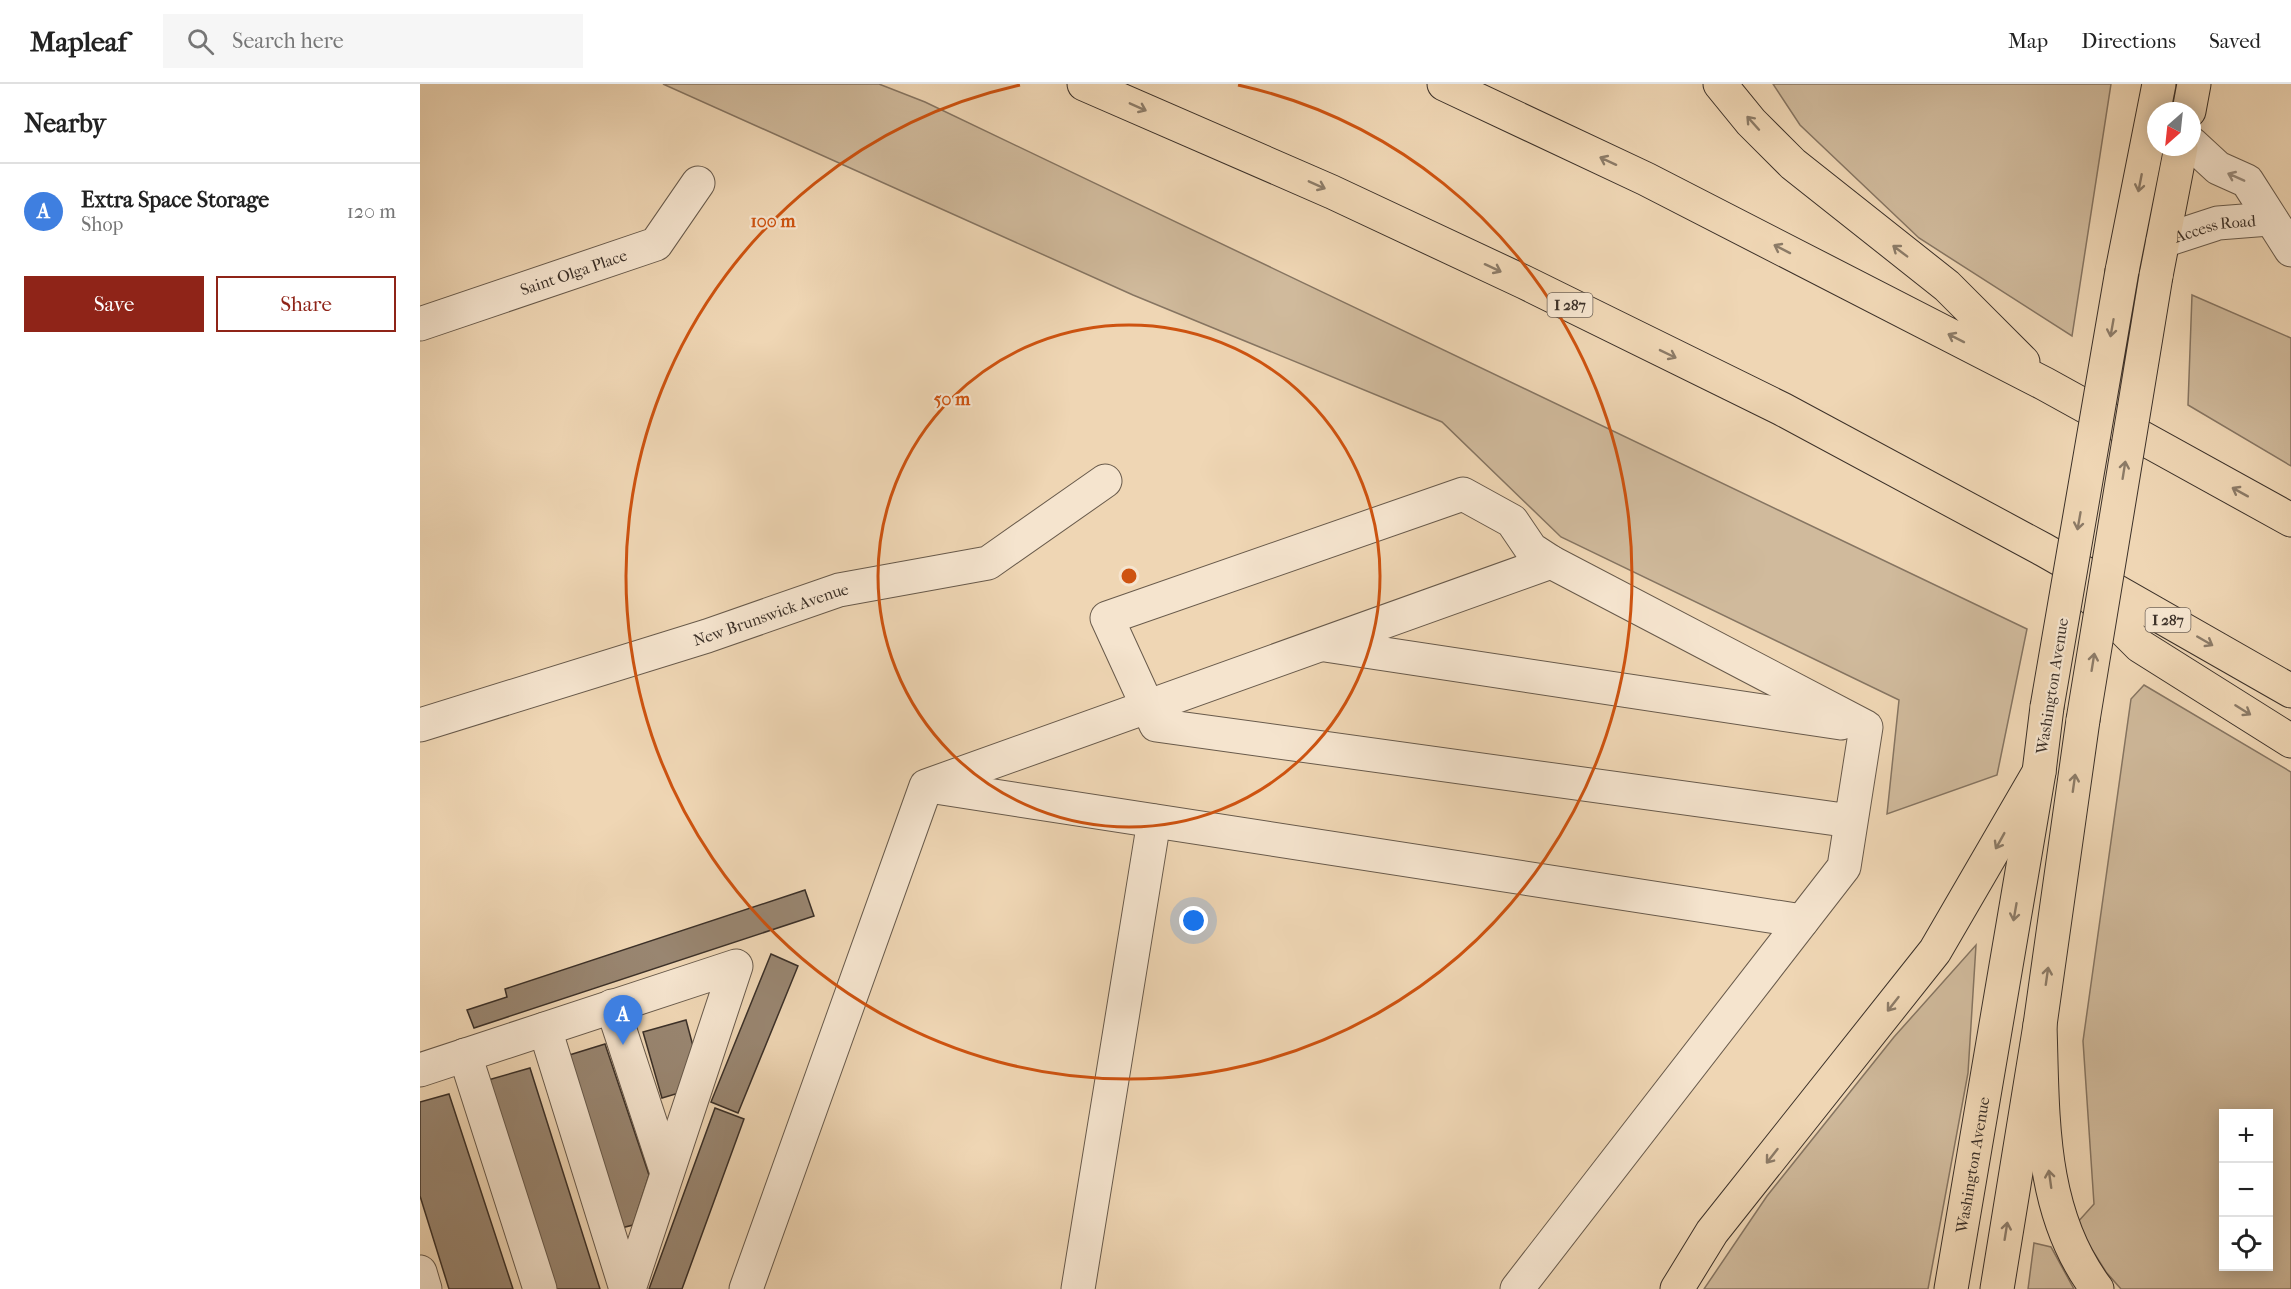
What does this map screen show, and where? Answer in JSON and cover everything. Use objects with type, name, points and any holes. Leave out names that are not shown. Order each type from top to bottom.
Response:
[{"type":"main road","name":"I 287","points":[[1084,84],[1332,192],[1524,282],[1782,409],[2044,550],[2291,691]]},
{"type":"main road","points":[[1444,84],[1646,179],[2045,384],[2291,520]]},
{"type":"main road","points":[[1720,84],[1751,122],[1793,164],[1947,286],[2045,384]]},
{"type":"main road","name":"Washington Avenue","points":[[1951,1289],[2122,271],[2159,84]]},
{"type":"main road","points":[[2191,102],[2194,84]]},
{"type":"main road","points":[[1997,1289],[2040,1025],[2083,720],[2156,276],[2179,156]]},
{"type":"main road","points":[[2044,550],[2140,646],[2291,741]]},
{"type":"main road","points":[[1677,1289],[1712,1232],[1935,951],[2039,772]]},
{"type":"main road","points":[[2040,1025],[2043,1129],[2052,1194],[2078,1264],[2097,1289]]},
{"type":"street","name":"Access Road","points":[[2201,152],[2218,168],[2247,181],[2269,219],[2291,250]]},
{"type":"street","name":"Saint Olga Place","points":[[420,324],[656,244],[698,183]]},
{"type":"street","name":"Access Road","points":[[2163,241],[2218,223],[2269,219]]},
{"type":"street","name":"New Brunswick Avenue","points":[[420,725],[707,636],[839,590],[988,563],[1105,481]]},
{"type":"street","points":[[1851,821],[1156,725],[1107,618],[1462,494],[1512,521],[1532,549],[1551,562],[1866,727]]},
{"type":"street","points":[[926,786],[1551,562]]},
{"type":"street","points":[[1321,644],[1866,727]]},
{"type":"street","points":[[1517,1289],[1844,867],[1866,727]]},
{"type":"street","points":[[926,786],[1802,921]]},
{"type":"street","points":[[746,1289],[926,786]]},
{"type":"street","points":[[1078,1289],[1154,821]]},
{"type":"street","points":[[420,1070],[736,966],[627,1289]]},
{"type":"street","points":[[612,1006],[667,1173]]},
{"type":"street","points":[[545,1029],[627,1289]]},
{"type":"street","points":[[465,1055],[540,1289]]},
{"type":"street","points":[[420,1272],[425,1289]]},
{"type":"shaded area","points":[[663,84],[879,84],[925,102],[2027,629],[1997,775],[1887,814],[1899,700],[1561,537],[1442,422],[1133,295]]},
{"type":"shaded area","points":[[1773,84],[2111,84],[2072,336],[1919,238],[1800,125]]},
{"type":"shaded area","points":[[2192,295],[2291,338],[2291,466],[2188,405]]},
{"type":"shaded area","points":[[2144,685],[2291,772],[2291,1289],[2121,1289],[2106,1272],[2076,1224],[2094,1204],[2083,1041],[2131,699]]},
{"type":"shaded area","points":[[1976,945],[1968,1073],[1928,1289],[1704,1289],[1767,1196],[1894,1037]]},
{"type":"shaded area","points":[[2034,1243],[2051,1247],[2074,1289],[2028,1289]]},
{"type":"building","points":[[805,890],[814,916],[474,1028],[467,1010],[507,997],[505,989]]},
{"type":"building","points":[[771,954],[798,966],[738,1113],[711,1102]]},
{"type":"building","points":[[686,1020],[693,1046],[679,1093],[662,1098],[643,1032]]},
{"type":"building","points":[[605,1044],[649,1175],[633,1225],[617,1229],[566,1056]]},
{"type":"building","points":[[530,1068],[600,1289],[551,1289],[488,1080]]},
{"type":"building","points":[[449,1094],[513,1289],[449,1289],[420,1196],[420,1102]]},
{"type":"building","points":[[715,1108],[744,1119],[682,1289],[649,1289]]},
{"type":"place","name":"Extra Space Storage","points":[[623,1045]]}]
